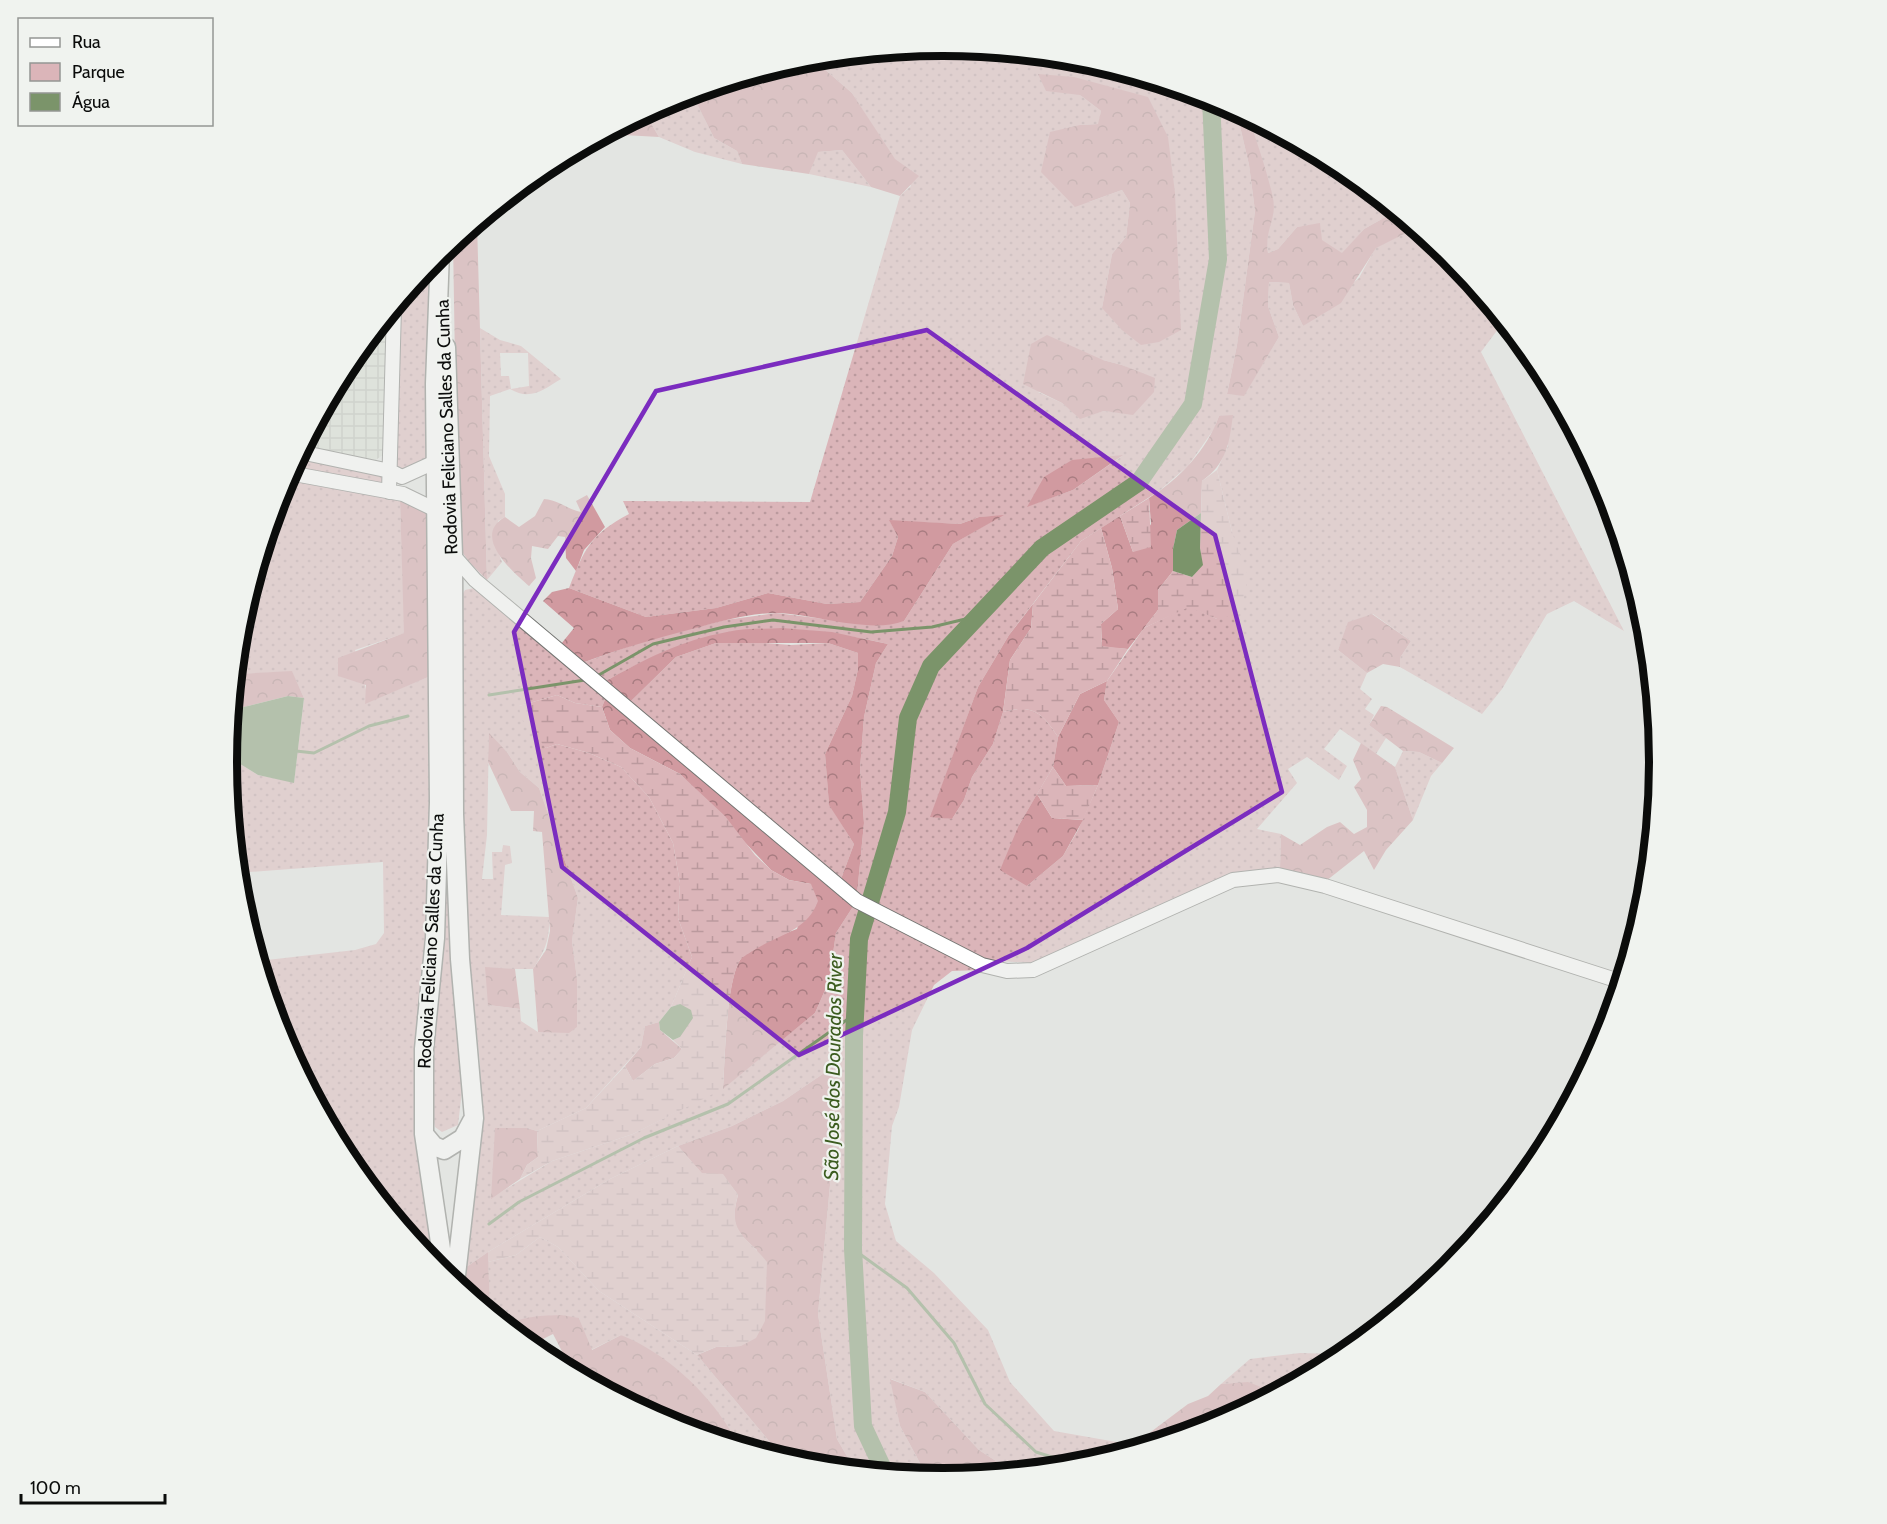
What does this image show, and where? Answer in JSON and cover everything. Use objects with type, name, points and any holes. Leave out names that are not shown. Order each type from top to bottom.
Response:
[{"type":"main road","name":"Rodovia Feliciano Salles da Cunha","points":[[440,266],[435,462],[439,802],[435,938],[424,1049],[424,1134],[443,1261]]},
{"type":"main road","name":"Rodovia Feliciano Salles da Cunha","points":[[441,266],[449,384],[449,502],[453,555],[454,814],[459,948],[474,1118],[456,1273]]},
{"type":"main road","points":[[424,1134],[434,1146],[444,1150],[464,1138],[474,1118]]},
{"type":"street","points":[[389,492],[394,319]]},
{"type":"street","points":[[308,454],[390,471],[402,477],[435,462]]},
{"type":"street","points":[[299,475],[410,496],[436,510]]},
{"type":"street","points":[[453,555],[475,580],[857,901],[885,918],[982,965],[1007,971],[1033,970],[1233,880],[1278,875],[1325,886],[1616,980]]},
{"type":"street","points":[[453,597],[461,586],[475,580]]},
{"type":"highlighted area","points":[[927,330],[1215,535],[1282,792],[1027,948],[799,1055],[562,867],[514,632],[656,391]]},
{"type":"shaded area","points":[[386,329],[384,454],[376,460],[310,449],[356,369]]},
{"type":"green space","points":[[897,57],[990,57],[1036,62],[1081,69],[1126,80],[1171,93],[1239,120],[1249,165],[1255,211],[1237,345],[1227,394],[1244,395],[1279,337],[1268,306],[1269,282],[1289,283],[1293,305],[1303,326],[1359,278],[1376,247],[1409,231],[1443,262],[1500,327],[1481,352],[1624,631],[1574,601],[1547,614],[1502,689],[1482,714],[1400,667],[1400,658],[1411,641],[1373,614],[1349,622],[1338,650],[1367,673],[1360,689],[1372,699],[1365,709],[1374,715],[1369,725],[1386,738],[1376,754],[1340,729],[1324,749],[1347,766],[1339,780],[1307,757],[1288,769],[1297,783],[1257,829],[1281,834],[1280,868],[1232,873],[1031,963],[984,960],[857,894],[864,823],[860,769],[864,717],[876,663],[888,644],[809,631],[774,629],[742,631],[709,637],[642,662],[604,682],[582,663],[650,639],[725,620],[776,613],[865,624],[904,621],[953,544],[1001,516],[979,517],[960,524],[890,521],[898,537],[892,556],[860,602],[827,604],[768,593],[716,608],[646,617],[569,588],[590,544],[605,529],[629,514],[623,501],[810,502],[900,196],[911,186],[852,93],[822,67]],"holes":[[[1080,95],[1168,137],[1102,308],[1112,254],[1126,237],[1130,203],[1122,190],[1089,202],[1080,125],[1099,124],[1101,111]],[[1103,360],[1122,365],[1144,375],[1133,414],[1104,411],[1080,418],[1062,403],[1038,392]],[[1219,416],[1228,446],[1217,470],[1232,532],[1217,619],[1189,606],[1144,628],[1107,681],[1104,700],[1119,722],[1098,785],[1078,830],[1063,856],[1027,886],[1019,825],[1053,767],[1058,737],[1041,716],[1022,709],[1003,712],[993,744],[972,777],[964,800],[952,819],[931,816],[978,687],[1009,635],[1081,541],[1159,491],[1188,466],[1214,429]],[[1122,456],[1073,490],[1028,506]]]},
{"type":"green space","points":[[821,67],[852,93],[895,159],[919,176],[900,196],[871,187],[842,150],[818,152],[809,174],[742,164],[737,151],[714,138],[696,102],[692,102],[761,80]]},
{"type":"green space","points":[[1038,74],[1074,77],[1148,97],[1168,137],[1175,193],[1181,330],[1159,342],[1141,345],[1122,330],[1102,308],[1112,254],[1126,237],[1130,203],[1122,190],[1075,207],[1041,172],[1050,132],[1080,125],[1098,124],[1101,111],[1080,95],[1046,91]]},
{"type":"green space","points":[[696,102],[714,138],[737,151],[742,164],[695,152],[659,137],[649,120]]},
{"type":"green space","points":[[649,120],[659,137],[618,135]]},
{"type":"green space","points":[[1239,120],[1251,126],[1271,188],[1274,207],[1268,239],[1268,253],[1278,249],[1297,227],[1320,223],[1322,240],[1342,253],[1364,229],[1389,214],[1409,231],[1376,248],[1341,303],[1303,326],[1293,305],[1289,283],[1269,282],[1268,306],[1279,337],[1244,396],[1227,394],[1237,345],[1255,211],[1249,165]]},
{"type":"green space","points":[[1251,126],[1297,150],[1374,201],[1389,214],[1364,229],[1342,254],[1321,240],[1320,224],[1297,227],[1278,249],[1268,253],[1266,235],[1274,206]]},
{"type":"green space","points":[[842,150],[871,187],[809,174],[817,152]]},
{"type":"green space","points":[[477,232],[487,580],[469,562],[458,546],[453,254]]},
{"type":"green space","points":[[430,277],[428,460],[410,471],[393,468],[399,312]]},
{"type":"green space","points":[[480,328],[500,340],[521,346],[561,379],[536,393],[524,394],[510,389],[490,396],[489,456],[505,494],[505,517],[498,521],[496,546],[502,562],[487,580]],"holes":[[[500,353],[528,353],[529,386],[511,389],[509,376],[501,376]]]},
{"type":"green space","points":[[1047,335],[1103,360],[1155,378],[1154,392],[1133,415],[1104,411],[1080,419],[1062,403],[1023,384],[1031,344]]},
{"type":"green space","points":[[1233,415],[1230,435],[1222,460],[1202,481],[1201,513],[1177,530],[1173,549],[1173,571],[1158,590],[1158,610],[1128,649],[1102,647],[1101,624],[1118,609],[1112,568],[1101,528],[1120,516],[1133,552],[1151,524],[1149,498],[1191,463],[1214,429],[1219,416]]},
{"type":"green space","points":[[1123,455],[1073,490],[1027,507],[1044,477],[1072,460]]},
{"type":"green space","points":[[307,456],[385,472],[386,486],[300,472]]},
{"type":"green space","points":[[1217,470],[1232,532],[1248,576],[1241,613],[1217,619],[1189,607],[1144,628],[1158,610],[1158,590],[1173,571],[1192,577],[1202,565],[1200,548],[1202,481]]},
{"type":"green space","points":[[297,479],[400,501],[405,633],[355,650],[367,693],[365,703],[433,675],[429,937],[416,1048],[434,1252],[383,1192],[356,1155],[332,1115],[291,1032],[265,960],[355,950],[376,944],[384,933],[383,862],[246,872],[239,808],[237,762],[258,775],[294,782],[304,698],[292,672],[243,674],[261,579],[274,535]]},
{"type":"green space","points":[[587,495],[605,527],[584,550],[576,571],[566,558],[565,537],[558,536],[548,549],[532,546],[531,558],[536,578],[529,586],[498,553],[492,534],[496,525],[505,517],[519,527],[535,516],[544,499],[581,512],[576,501]]},
{"type":"green space","points":[[1149,498],[1151,547],[1133,552],[1120,516]]},
{"type":"green space","points":[[400,501],[416,505],[427,514],[433,675],[365,704],[366,685],[338,676],[338,658],[404,633]]},
{"type":"green space","points":[[1004,515],[953,544],[904,621],[890,624],[858,624],[777,613],[755,615],[664,637],[582,663],[561,644],[574,628],[543,601],[552,592],[569,588],[646,617],[716,608],[768,593],[827,604],[860,602],[892,556],[898,537],[889,520],[960,524],[979,517]]},
{"type":"green space","points":[[1101,528],[1112,568],[1118,609],[1101,624],[1102,646],[1128,649],[1107,681],[1080,694],[1058,737],[1047,721],[1035,712],[1022,709],[1003,712],[1010,660],[1031,628],[1033,604],[1081,541]]},
{"type":"green space","points":[[474,588],[606,697],[602,707],[575,703],[557,695],[519,706],[546,748],[557,744],[589,753],[621,767],[649,797],[673,843],[680,883],[678,918],[692,957],[671,1007],[659,1022],[645,1026],[641,1047],[586,1108],[537,1131],[527,1128],[491,1198],[552,1161],[633,1134],[723,1088],[815,1013],[829,981],[836,933],[854,905],[981,970],[952,971],[934,985],[912,1030],[899,1107],[892,1126],[885,1204],[896,1241],[934,1273],[988,1330],[1010,1382],[1054,1431],[1127,1444],[1081,1455],[1003,1466],[979,1450],[925,1392],[891,1379],[900,1426],[922,1468],[850,1462],[837,1439],[818,1314],[834,1142],[833,1067],[783,1101],[732,1126],[678,1146],[610,1179],[462,1270],[481,1113],[480,1064],[469,957],[461,811],[460,599],[465,590]],"holes":[[[489,735],[507,752],[520,772],[539,788],[578,898],[572,941],[577,979],[577,1027],[538,1032],[521,1021],[520,1009],[488,1005],[515,969],[533,969],[544,950],[549,932],[549,917],[501,915],[505,865],[512,863],[510,846],[503,845],[502,852],[492,852],[493,879],[482,879],[487,835]]]},
{"type":"green space","points":[[1033,604],[1031,628],[1010,660],[1003,712],[993,744],[972,777],[964,800],[952,819],[930,817],[978,687],[1009,635]]},
{"type":"green space","points":[[1372,614],[1411,641],[1400,658],[1400,667],[1383,664],[1367,673],[1338,650],[1348,622]]},
{"type":"green space","points":[[782,628],[832,632],[888,644],[876,663],[864,717],[860,769],[864,823],[857,894],[841,879],[854,844],[829,805],[825,754],[852,696],[858,669],[858,653],[828,643],[716,643],[676,657],[628,704],[604,682],[648,659],[694,640],[748,629]]},
{"type":"green space","points":[[754,642],[791,645],[828,643],[858,653],[858,669],[852,696],[825,754],[829,804],[854,844],[841,879],[628,704],[676,657],[716,643]]},
{"type":"green space","points":[[292,671],[304,698],[288,696],[240,708],[243,674]]},
{"type":"green space","points":[[1107,681],[1104,700],[1119,722],[1098,785],[1066,786],[1053,767],[1058,737],[1080,694]]},
{"type":"green space","points":[[557,695],[575,703],[602,707],[610,730],[630,748],[680,774],[725,816],[755,855],[771,870],[789,880],[811,884],[818,901],[813,911],[799,926],[740,960],[735,971],[729,1003],[723,1089],[633,1134],[552,1161],[520,1179],[527,1165],[538,1157],[537,1131],[586,1108],[625,1066],[633,1081],[655,1064],[674,1058],[682,1049],[673,1040],[680,1037],[680,1004],[671,1007],[692,957],[678,918],[680,883],[673,843],[649,797],[621,767],[589,753],[557,744],[546,748],[521,719],[519,706]]},
{"type":"green space","points":[[606,697],[854,905],[836,933],[829,981],[815,1013],[723,1089],[727,1022],[735,971],[740,960],[751,950],[797,929],[811,884],[789,880],[771,870],[680,774],[630,748],[610,730],[602,707]]},
{"type":"green space","points":[[1381,706],[1387,707],[1454,748],[1442,763],[1419,752],[1403,751],[1369,725]]},
{"type":"green space","points":[[489,733],[507,752],[520,772],[539,788],[578,898],[572,941],[577,979],[577,1027],[569,1033],[538,1032],[533,969],[546,950],[550,931],[542,832],[533,831],[534,811],[511,811],[488,762]]},
{"type":"green space","points":[[1361,743],[1395,767],[1413,820],[1386,850],[1374,870],[1364,851],[1326,881],[1280,868],[1281,834],[1300,845],[1327,827],[1340,822],[1354,834],[1367,827],[1367,810],[1354,787],[1361,779],[1353,760]]},
{"type":"green space","points":[[1403,751],[1419,752],[1442,763],[1431,776],[1413,820],[1395,767]]},
{"type":"green space","points":[[1053,767],[1066,786],[1098,785],[1083,820],[1052,818],[1037,794]]},
{"type":"green space","points":[[1037,794],[1052,818],[1083,820],[1063,856],[1027,886],[1000,870],[1019,825]]},
{"type":"green space","points":[[443,800],[465,1065],[458,1125],[442,1132],[435,1127],[429,1101]]},
{"type":"green space","points":[[485,967],[515,969],[520,1009],[488,1005]]},
{"type":"green space","points":[[659,1022],[660,1030],[682,1049],[674,1058],[655,1064],[633,1081],[625,1066],[641,1047],[645,1026]]},
{"type":"green space","points":[[833,1067],[834,1142],[818,1314],[837,1439],[850,1462],[774,1447],[697,1355],[716,1347],[741,1346],[757,1250],[736,1226],[734,1213],[738,1195],[723,1175],[702,1174],[678,1146],[732,1126],[783,1101]]},
{"type":"green space","points":[[495,1128],[527,1128],[537,1131],[538,1157],[527,1165],[520,1179],[491,1199]]},
{"type":"green space","points":[[678,1146],[702,1173],[723,1174],[738,1195],[735,1218],[740,1233],[767,1262],[765,1321],[756,1338],[741,1346],[716,1347],[697,1355],[599,1291],[558,1247],[540,1237],[516,1255],[488,1262],[488,1252],[610,1179]]},
{"type":"green space","points":[[540,1237],[558,1247],[599,1291],[697,1355],[774,1447],[727,1434],[729,1430],[719,1415],[694,1388],[621,1335],[591,1350],[579,1318],[512,1322],[490,1303],[488,1262],[516,1255]]},
{"type":"green space","points":[[488,1252],[490,1303],[462,1278],[462,1270]]},
{"type":"green space","points":[[561,1315],[579,1318],[592,1350],[621,1335],[653,1351],[683,1374],[709,1401],[730,1430],[728,1434],[673,1415],[631,1396],[566,1358],[553,1334],[539,1341],[513,1323],[525,1318]]},
{"type":"green space","points":[[1300,1353],[1329,1354],[1263,1392],[1248,1384],[1221,1384],[1250,1359]]},
{"type":"green space","points":[[890,1379],[925,1392],[979,1450],[1003,1466],[922,1468],[900,1426]]},
{"type":"green space","points":[[1248,1382],[1261,1387],[1264,1392],[1214,1415],[1171,1431],[1122,1444],[1144,1437],[1188,1404],[1208,1396],[1221,1384]]},
{"type":"water","points":[[1201,513],[1200,548],[1203,565],[1192,577],[1173,571],[1173,549],[1177,530]]},
{"type":"water","points":[[288,696],[304,698],[294,783],[258,775],[237,762],[240,708]]},
{"type":"water","points":[[680,1004],[691,1010],[693,1018],[680,1037],[673,1040],[660,1030],[659,1022],[671,1007]]},
{"type":"waterway","name":"São José dos Dourados River","points":[[881,1465],[863,1426],[853,1249],[854,1036],[859,939],[897,812],[908,718],[931,666],[1042,548],[1139,482],[1193,404],[1218,259],[1211,108]]},
{"type":"waterway","points":[[597,676],[653,644],[724,627],[773,620],[871,632],[932,627],[978,616]]},
{"type":"waterway","points":[[489,695],[585,680]]},
{"type":"waterway","points":[[296,751],[314,753],[369,726],[408,716]]},
{"type":"waterway","points":[[489,1224],[519,1202],[644,1138],[728,1104],[855,1014]]},
{"type":"waterway","points":[[853,1249],[907,1288],[954,1343],[985,1404],[1036,1452],[1057,1459]]}]
